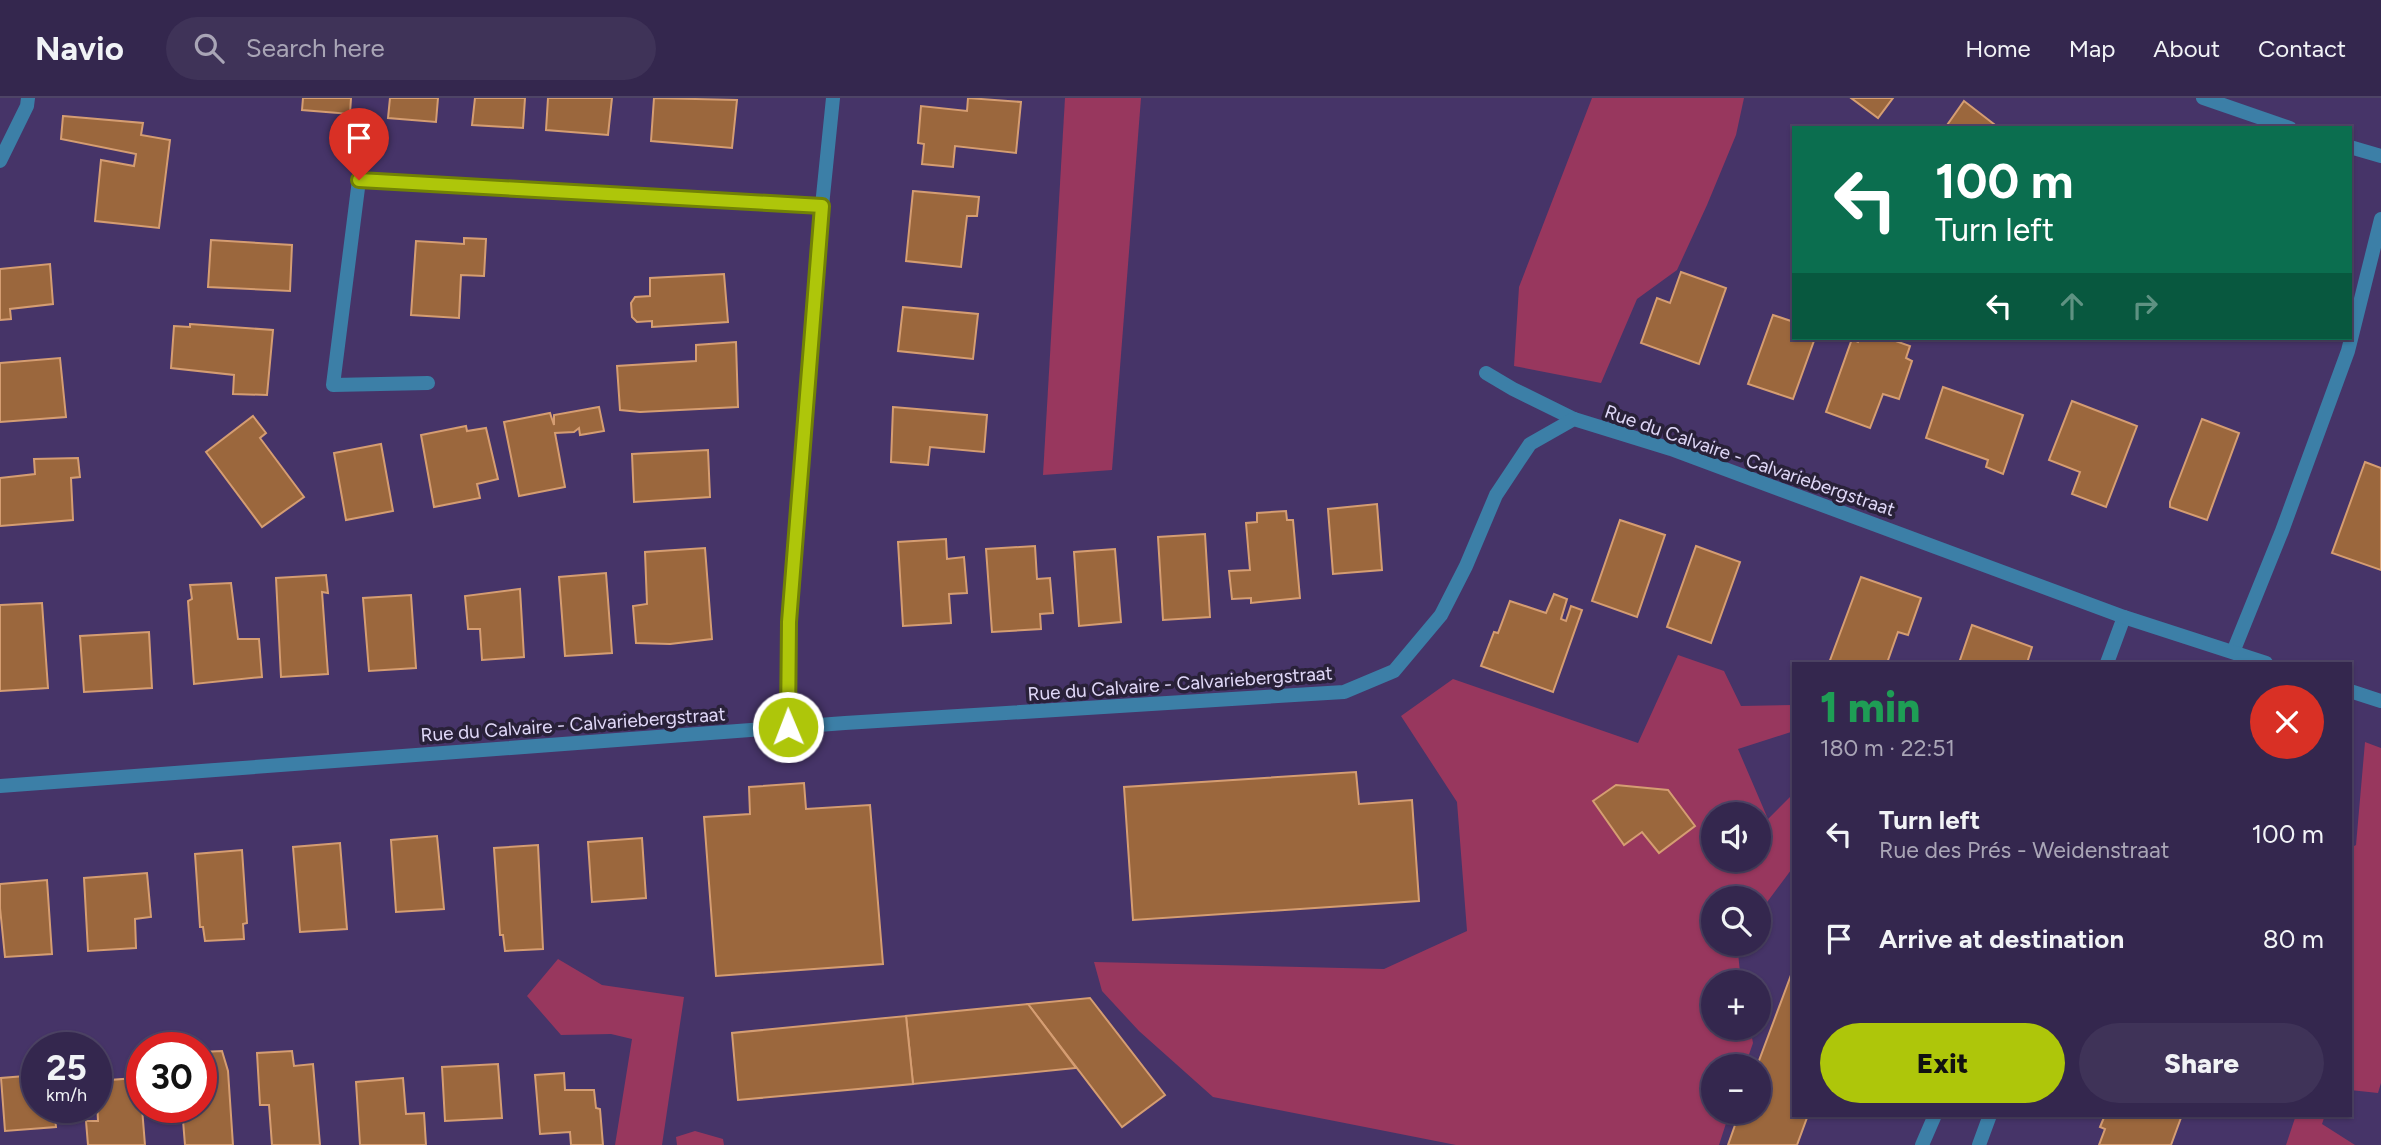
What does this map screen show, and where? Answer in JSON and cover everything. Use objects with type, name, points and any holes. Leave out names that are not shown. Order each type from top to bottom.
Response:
[{"type":"street","points":[[0,161],[27,106],[28,98]]},
{"type":"street","points":[[788,727],[789,622],[833,98]]},
{"type":"street","points":[[2203,98],[2284,126]]},
{"type":"street","points":[[2352,148],[2381,156]]},
{"type":"street","points":[[428,383],[333,385],[359,180],[822,206]]},
{"type":"street","points":[[2352,335],[2381,219]]},
{"type":"street","points":[[2233,652],[2282,531],[2351,340]]},
{"type":"street","points":[[1486,373],[1574,419]]},
{"type":"street","name":"Rue du Calvaire - Calvariebergstraat","points":[[0,786],[788,727],[1344,692],[1394,670],[1441,615],[1466,566],[1496,495],[1530,444],[1574,419],[1671,449],[2124,617],[2263,662]]},
{"type":"street","points":[[2106,662],[2124,617]]},
{"type":"street","points":[[2352,692],[2381,701]]},
{"type":"street","points":[[1922,1145],[1934,1117]]},
{"type":"street","points":[[1979,1145],[1989,1117]]},
{"type":"shaded area","points":[[1065,98],[1141,98],[1112,470],[1043,475]]},
{"type":"shaded area","points":[[1592,98],[1744,98],[1736,135],[1677,270],[1637,299],[1601,383],[1514,366],[1519,287]]},
{"type":"shaded area","points":[[1678,655],[1724,671],[1741,706],[1792,705],[1792,732],[1738,749],[1761,802],[1701,802],[1701,872],[1771,872],[1771,816],[1792,795],[1792,869],[1771,897],[1771,886],[1701,886],[1701,956],[1738,956],[1740,970],[1701,970],[1701,1040],[1752,1040],[1753,1043],[1749,1054],[1701,1054],[1701,1124],[1726,1124],[1719,1145],[1456,1145],[1213,1097],[1139,1031],[1102,991],[1094,962],[1384,969],[1467,931],[1457,802],[1401,716],[1453,679],[1638,743]]},
{"type":"shaded area","points":[[2365,742],[2381,748],[2381,1083],[2378,1093],[2352,1090],[2352,847],[2356,845]]},
{"type":"shaded area","points":[[558,959],[602,985],[684,997],[662,1145],[615,1145],[632,1039],[611,1034],[561,1035],[527,996]]},
{"type":"shaded area","points":[[2295,1117],[2324,1117],[2322,1124],[2355,1145],[2286,1145]]},
{"type":"shaded area","points":[[695,1131],[723,1139],[724,1145],[677,1145],[676,1137]]},
{"type":"building","points":[[303,98],[351,98],[350,114],[302,110]]},
{"type":"building","points":[[390,98],[438,98],[436,122],[388,118]]},
{"type":"building","points":[[475,98],[525,98],[523,128],[472,125]]},
{"type":"building","points":[[548,98],[612,98],[608,135],[546,130]]},
{"type":"building","points":[[654,98],[737,100],[732,148],[651,141]]},
{"type":"building","points":[[968,98],[1021,102],[1016,153],[955,146],[953,167],[922,164],[924,144],[918,143],[921,106],[967,111]]},
{"type":"building","points":[[1851,98],[1893,98],[1878,118]]},
{"type":"building","points":[[1964,101],[1996,126],[1946,126]]},
{"type":"building","points":[[63,116],[143,123],[141,135],[170,140],[159,228],[95,221],[101,160],[134,166],[136,154],[61,139]]},
{"type":"building","points":[[913,191],[979,197],[977,216],[967,216],[961,267],[906,261]]},
{"type":"building","points":[[464,238],[486,239],[484,276],[461,275],[459,318],[411,315],[416,241],[464,244]]},
{"type":"building","points":[[211,240],[292,245],[290,291],[208,287]]},
{"type":"building","points":[[50,264],[53,304],[10,309],[11,319],[0,320],[0,269]]},
{"type":"building","points":[[1681,272],[1726,288],[1699,364],[1641,343],[1657,298],[1670,303]]},
{"type":"building","points":[[724,274],[728,322],[652,327],[652,321],[637,322],[632,317],[631,303],[635,297],[650,296],[650,278]]},
{"type":"building","points":[[903,307],[978,314],[973,359],[898,351]]},
{"type":"building","points":[[1773,315],[1792,321],[1792,340],[1814,340],[1793,399],[1748,384]]},
{"type":"building","points":[[190,324],[273,330],[267,395],[233,394],[234,375],[171,368],[174,326],[190,327]]},
{"type":"building","points":[[1852,340],[1893,340],[1910,346],[1906,358],[1912,361],[1899,399],[1883,394],[1870,428],[1826,412]]},
{"type":"building","points":[[736,342],[738,407],[640,412],[620,410],[617,366],[696,361],[696,345]]},
{"type":"building","points":[[60,358],[66,417],[0,422],[0,363]]},
{"type":"building","points":[[1943,387],[2023,415],[2003,474],[1986,467],[1988,460],[1926,438]]},
{"type":"building","points":[[2072,401],[2137,426],[2106,507],[2072,494],[2080,472],[2049,460]]},
{"type":"building","points":[[599,407],[604,431],[580,435],[579,428],[574,432],[555,433],[565,487],[519,496],[504,422],[550,413],[554,425],[554,415]]},
{"type":"building","points":[[893,407],[987,415],[984,452],[930,447],[928,465],[891,462]]},
{"type":"building","points":[[253,416],[266,433],[260,438],[304,497],[262,527],[206,452]]},
{"type":"building","points":[[2202,419],[2239,433],[2207,520],[2170,507]]},
{"type":"building","points":[[466,426],[467,431],[486,428],[498,479],[477,484],[480,498],[434,507],[421,435]]},
{"type":"building","points":[[381,444],[393,511],[346,520],[334,453]]},
{"type":"building","points":[[708,450],[710,497],[634,502],[632,454]]},
{"type":"building","points":[[78,458],[80,477],[71,478],[73,520],[0,526],[0,478],[35,474],[34,459]]},
{"type":"building","points":[[2365,462],[2381,468],[2381,570],[2332,553]]},
{"type":"building","points":[[1377,504],[1382,570],[1333,574],[1328,509]]},
{"type":"building","points":[[1286,511],[1287,520],[1293,520],[1300,598],[1251,603],[1251,598],[1232,599],[1229,571],[1250,570],[1246,523],[1257,522],[1257,513]]},
{"type":"building","points":[[1620,520],[1665,535],[1637,617],[1592,601]]},
{"type":"building","points":[[1205,534],[1210,617],[1163,620],[1158,537]]},
{"type":"building","points":[[946,539],[947,559],[964,557],[967,593],[949,594],[951,623],[903,626],[898,542]]},
{"type":"building","points":[[1035,546],[1037,579],[1050,578],[1053,613],[1040,614],[1041,629],[992,632],[986,549]]},
{"type":"building","points":[[1696,546],[1740,562],[1711,643],[1667,627]]},
{"type":"building","points":[[705,548],[712,639],[670,644],[636,643],[633,606],[647,604],[645,552]]},
{"type":"building","points":[[1115,549],[1121,622],[1079,626],[1074,552]]},
{"type":"building","points":[[606,573],[612,653],[565,656],[559,577]]},
{"type":"building","points":[[326,575],[328,593],[322,592],[328,674],[281,677],[276,578]]},
{"type":"building","points":[[1861,577],[1921,598],[1908,635],[1898,632],[1887,662],[1829,662]]},
{"type":"building","points":[[231,583],[238,639],[259,639],[262,677],[194,684],[188,601],[192,599],[190,585]]},
{"type":"building","points":[[520,589],[524,657],[482,660],[480,629],[468,629],[465,596]]},
{"type":"building","points":[[1554,594],[1567,599],[1561,619],[1566,621],[1571,606],[1582,610],[1553,692],[1481,666],[1510,601],[1546,613]]},
{"type":"building","points":[[411,595],[416,668],[369,671],[363,598]]},
{"type":"building","points":[[42,603],[48,688],[0,691],[0,605]]},
{"type":"building","points":[[1972,625],[2032,647],[2027,662],[1959,662]]},
{"type":"building","points":[[149,632],[152,688],[84,692],[80,636]]},
{"type":"building","points":[[1356,772],[1359,804],[1412,800],[1419,901],[1133,920],[1124,787]]},
{"type":"building","points":[[804,783],[806,809],[870,805],[883,964],[716,976],[704,817],[750,814],[749,787]]},
{"type":"building","points":[[1616,785],[1668,790],[1695,826],[1659,853],[1642,832],[1624,845],[1593,801]]},
{"type":"building","points":[[437,836],[444,909],[396,912],[391,840]]},
{"type":"building","points":[[642,838],[646,898],[592,902],[588,842]]},
{"type":"building","points":[[340,843],[347,929],[300,932],[293,847]]},
{"type":"building","points":[[538,845],[543,949],[505,951],[503,935],[500,935],[494,848]]},
{"type":"building","points":[[242,850],[247,923],[243,924],[244,939],[205,941],[203,927],[200,927],[195,854]]},
{"type":"building","points":[[147,873],[151,917],[135,919],[136,948],[88,951],[84,878]]},
{"type":"building","points":[[47,880],[52,954],[5,957],[0,884]]},
{"type":"building","points":[[1792,972],[1792,1117],[1807,1117],[1797,1145],[1728,1145],[1735,1124],[1771,1124],[1771,1054],[1761,1054],[1767,1040],[1771,1040],[1771,1029]]},
{"type":"building","points":[[1090,998],[1165,1095],[1122,1127],[1028,1004]]},
{"type":"building","points":[[1028,1004],[1076,1068],[913,1084],[906,1016]]},
{"type":"building","points":[[906,1016],[913,1084],[738,1100],[732,1033]]},
{"type":"building","points":[[217,1051],[222,1051],[228,1071],[233,1145],[185,1145],[183,1123],[217,1123]]},
{"type":"building","points":[[292,1051],[294,1066],[313,1064],[320,1145],[272,1145],[269,1105],[260,1105],[257,1053]]},
{"type":"building","points":[[498,1064],[502,1118],[445,1121],[442,1067]]},
{"type":"building","points":[[564,1073],[565,1090],[594,1090],[596,1108],[600,1109],[603,1145],[571,1145],[570,1132],[540,1134],[535,1075]]},
{"type":"building","points":[[21,1076],[21,1123],[56,1123],[56,1127],[5,1131],[1,1078]]},
{"type":"building","points":[[403,1078],[406,1114],[424,1113],[426,1145],[360,1145],[356,1082]]},
{"type":"building","points":[[126,1079],[126,1123],[143,1123],[145,1145],[88,1145],[86,1123],[112,1123],[112,1080]]},
{"type":"building","points":[[2104,1117],[2181,1117],[2171,1145],[2099,1145],[2105,1129],[2100,1127]]},
{"type":"route","points":[[359,180],[822,206],[789,622],[788,727]]}]
